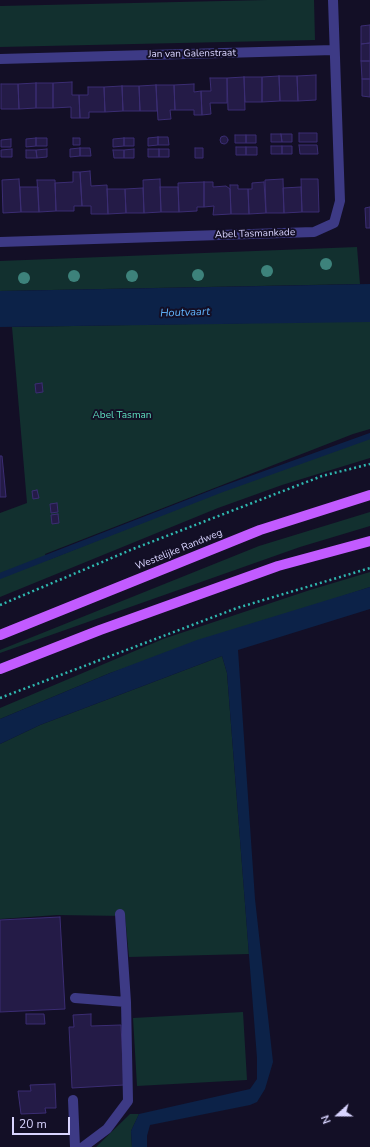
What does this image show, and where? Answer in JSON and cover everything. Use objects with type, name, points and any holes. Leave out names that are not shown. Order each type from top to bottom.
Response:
[{"type":"main road","name":"Westelijke Randweg","points":[[0,635],[260,530],[370,495]]},
{"type":"main road","points":[[0,669],[100,630],[278,566],[370,541]]},
{"type":"street","points":[[332,0],[334,50]]},
{"type":"street","name":"Jan van Galenstraat","points":[[0,58],[334,50]]},
{"type":"street","name":"Abel Tasmankade","points":[[0,242],[314,232],[334,223],[340,202],[334,50]]},
{"type":"street","points":[[83,1147],[107,1129],[128,1101],[126,1002],[120,914]]},
{"type":"street","points":[[75,998],[126,1002]]},
{"type":"street","points":[[73,1100],[74,1147]]},
{"type":"path","points":[[0,605],[133,549],[322,476],[370,464]]},
{"type":"path","points":[[0,698],[237,608],[370,568]]},
{"type":"green space","points":[[314,0],[315,40],[0,47],[0,6]]},
{"type":"green space","points":[[357,247],[360,284],[0,291],[0,261]]},
{"type":"green space","name":"Abel Tasman","points":[[370,321],[370,429],[353,434],[45,554],[48,560],[212,495],[370,436],[370,458],[282,485],[218,508],[0,597],[0,513],[27,503],[12,327]]},
{"type":"green space","points":[[370,512],[370,526],[300,547],[0,653],[0,650],[259,546]]},
{"type":"green space","points":[[370,572],[370,587],[110,673],[0,719],[0,708],[163,639],[310,590]]},
{"type":"green space","points":[[222,656],[227,673],[249,954],[129,957],[125,916],[57,915],[0,919],[0,744],[40,725]]},
{"type":"green space","points":[[243,1012],[247,1080],[137,1086],[133,1018]]},
{"type":"green space","points":[[130,1114],[139,1114],[131,1131],[132,1147],[96,1147]]},
{"type":"water","name":"Houtvaart","points":[[370,284],[370,322],[0,327],[0,291]]},
{"type":"water","points":[[370,587],[370,609],[238,650],[255,899],[273,1062],[265,1089],[257,1102],[250,1105],[150,1125],[147,1136],[147,1147],[132,1147],[131,1131],[139,1114],[250,1089],[257,1079],[257,1058],[227,673],[222,656],[40,725],[0,744],[0,719],[110,673],[197,640]]},
{"type":"building","points":[[370,25],[370,43],[361,44],[361,26]]},
{"type":"building","points":[[370,43],[370,61],[361,61],[361,44]]},
{"type":"building","points":[[361,61],[370,61],[370,79],[362,79]]},
{"type":"building","points":[[316,75],[316,100],[298,101],[297,76]]},
{"type":"building","points":[[279,76],[280,101],[262,102],[262,77]]},
{"type":"building","points":[[279,76],[297,76],[298,101],[280,101]]},
{"type":"building","points":[[244,77],[262,77],[262,102],[245,102]]},
{"type":"building","points":[[244,77],[245,110],[228,110],[227,78]]},
{"type":"building","points":[[210,78],[227,78],[227,103],[210,103],[211,114],[202,115],[201,91],[211,91]]},
{"type":"building","points":[[362,79],[370,79],[370,97],[362,96]]},
{"type":"building","points":[[72,82],[72,95],[79,95],[80,118],[71,118],[71,107],[53,108],[53,83]]},
{"type":"building","points":[[36,83],[36,108],[19,109],[18,84]]},
{"type":"building","points":[[36,83],[53,83],[53,108],[36,108]]},
{"type":"building","points":[[1,84],[18,84],[19,109],[1,109]]},
{"type":"building","points":[[194,84],[194,92],[201,91],[202,115],[194,115],[194,110],[175,110],[174,85]]},
{"type":"building","points":[[156,85],[157,111],[140,111],[139,86]]},
{"type":"building","points":[[156,85],[174,85],[175,110],[170,110],[171,119],[158,120]]},
{"type":"building","points":[[122,86],[139,86],[140,111],[123,111]]},
{"type":"building","points":[[122,86],[123,111],[105,112],[104,87]]},
{"type":"building","points":[[88,87],[104,87],[105,112],[89,112],[89,118],[80,118],[79,95],[88,95]]},
{"type":"building","points":[[299,133],[317,133],[317,142],[299,142]]},
{"type":"building","points":[[271,134],[281,134],[282,142],[271,142]]},
{"type":"building","points":[[281,134],[292,134],[292,142],[282,142]]},
{"type":"building","points":[[235,135],[246,135],[246,143],[235,143]]},
{"type":"building","points":[[246,135],[256,135],[256,143],[246,143]]},
{"type":"building","points":[[222,136],[226,136],[228,140],[226,144],[222,144],[220,142],[220,138]]},
{"type":"building","points":[[158,137],[168,137],[169,145],[158,145]]},
{"type":"building","points":[[158,137],[158,145],[148,146],[148,138]]},
{"type":"building","points":[[36,138],[47,138],[47,146],[36,146]]},
{"type":"building","points":[[36,138],[36,146],[26,147],[26,139]]},
{"type":"building","points":[[73,138],[80,138],[80,145],[73,145]]},
{"type":"building","points":[[124,138],[124,146],[113,147],[113,139]]},
{"type":"building","points":[[124,138],[134,138],[134,146],[124,146]]},
{"type":"building","points":[[11,139],[11,147],[1,147],[1,140]]},
{"type":"building","points":[[299,145],[317,145],[318,154],[300,154]]},
{"type":"building","points":[[271,146],[282,146],[282,154],[271,154]]},
{"type":"building","points":[[282,146],[292,146],[292,154],[282,154]]},
{"type":"building","points":[[236,147],[246,147],[246,155],[236,155]]},
{"type":"building","points":[[246,147],[257,147],[257,155],[246,155]]},
{"type":"building","points":[[80,148],[80,156],[70,157],[70,149]]},
{"type":"building","points":[[80,148],[90,148],[91,156],[80,156]]},
{"type":"building","points":[[195,148],[203,148],[203,158],[195,158]]},
{"type":"building","points":[[12,149],[12,157],[1,157],[1,150]]},
{"type":"building","points":[[47,149],[47,157],[37,158],[36,150]]},
{"type":"building","points":[[134,149],[134,158],[124,158],[124,150]]},
{"type":"building","points":[[148,149],[159,149],[159,157],[148,157]]},
{"type":"building","points":[[159,149],[169,149],[169,157],[159,157]]},
{"type":"building","points":[[26,150],[36,150],[37,158],[26,158]]},
{"type":"building","points":[[113,150],[124,150],[124,158],[114,158]]},
{"type":"building","points":[[90,171],[91,186],[107,185],[108,214],[91,214],[91,206],[82,206],[80,172]]},
{"type":"building","points":[[73,172],[80,172],[82,206],[74,206],[74,211],[56,211],[55,183],[73,182]]},
{"type":"building","points":[[19,179],[21,212],[3,213],[2,180]]},
{"type":"building","points":[[160,179],[161,212],[144,213],[143,180]]},
{"type":"building","points":[[283,179],[284,213],[266,213],[265,180]]},
{"type":"building","points":[[301,179],[318,179],[319,212],[302,212]]},
{"type":"building","points":[[37,180],[55,180],[56,211],[39,212]]},
{"type":"building","points":[[204,182],[204,207],[197,207],[197,211],[179,212],[178,183]]},
{"type":"building","points":[[204,182],[213,182],[213,187],[226,186],[230,189],[231,214],[213,215],[214,206],[204,207]]},
{"type":"building","points":[[264,182],[266,213],[249,214],[248,189],[252,189],[252,183]]},
{"type":"building","points":[[230,185],[238,185],[238,189],[248,189],[249,214],[231,214]]},
{"type":"building","points":[[20,187],[38,187],[39,212],[21,212]]},
{"type":"building","points":[[160,187],[178,187],[179,212],[161,212]]},
{"type":"building","points":[[301,187],[302,212],[284,213],[283,188]]},
{"type":"building","points":[[143,188],[144,213],[126,213],[125,189]]},
{"type":"building","points":[[107,189],[125,189],[126,213],[108,214]]},
{"type":"building","points":[[370,207],[370,228],[366,228],[365,208]]},
{"type":"building","points":[[42,383],[43,392],[36,393],[35,384]]},
{"type":"building","points":[[0,456],[2,456],[6,497],[0,497]]},
{"type":"building","points":[[37,490],[39,498],[33,499],[32,491]]},
{"type":"building","points":[[57,503],[58,512],[51,513],[50,504]]},
{"type":"building","points":[[58,514],[59,523],[52,524],[51,515]]},
{"type":"building","points":[[60,917],[65,1009],[0,1012],[0,920]]},
{"type":"building","points":[[26,1014],[44,1014],[45,1024],[26,1024]]},
{"type":"building","points":[[91,1014],[91,1026],[121,1025],[124,1085],[72,1088],[69,1027],[74,1027],[73,1015]]},
{"type":"building","points":[[55,1084],[56,1108],[45,1108],[46,1113],[21,1114],[18,1091],[31,1091],[30,1085]]},
{"type":"waterway","points":[[0,576],[220,490],[370,436]]}]
